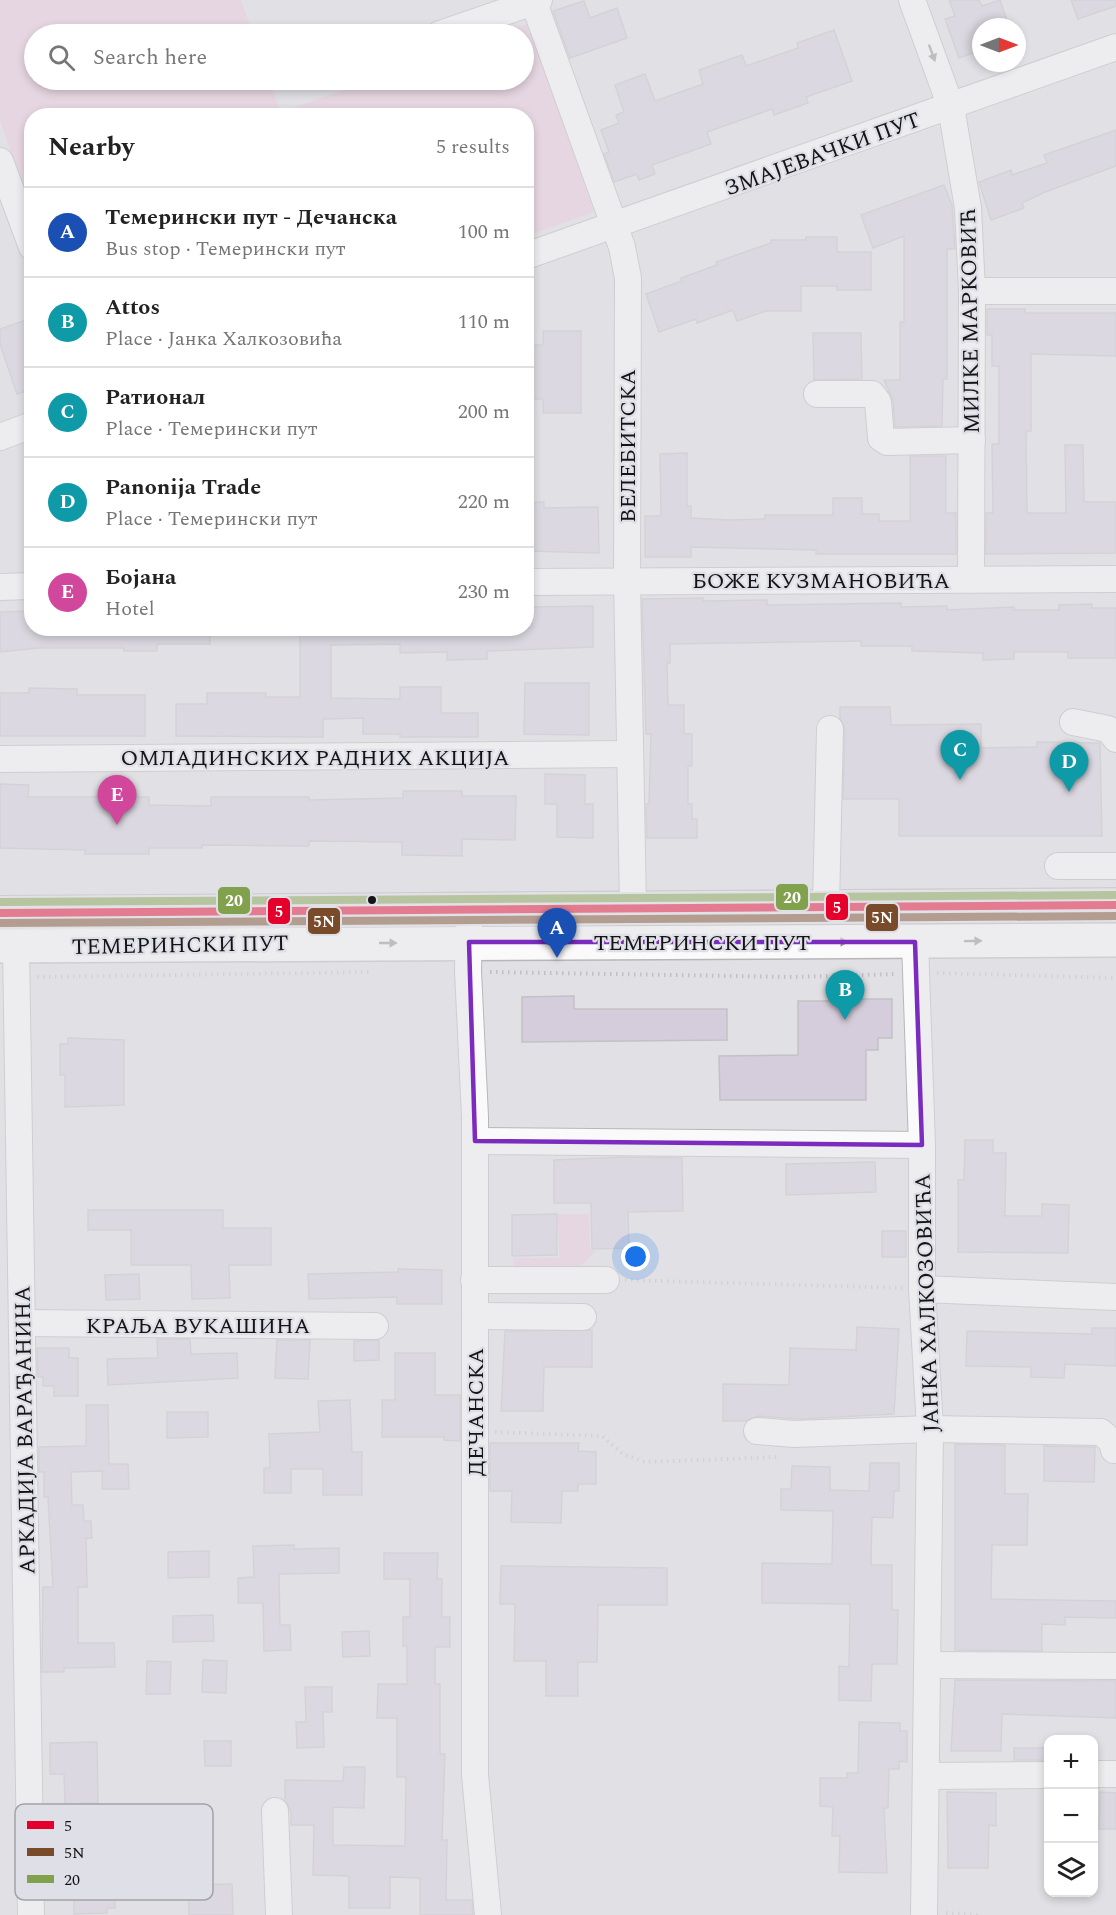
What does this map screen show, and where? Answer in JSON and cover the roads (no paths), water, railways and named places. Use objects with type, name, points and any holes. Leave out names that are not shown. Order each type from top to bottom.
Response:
[{"type":"main road","name":"ТЕМЕРИНСКИ ПУТ","points":[[0,913],[1116,905]]},
{"type":"main road","name":"ТЕМЕРИНСКИ ПУТ","points":[[8,946],[469,957],[916,957],[1116,940]]},
{"type":"street","name":"МИЛКЕ МАРКОВИЋ","points":[[912,0],[951,107],[968,208],[972,291],[972,579]]},
{"type":"street","points":[[469,24],[535,1]]},
{"type":"street","name":"ВЕЛЕБИТСКА","points":[[535,1],[622,247],[628,278],[627,581],[633,907]]},
{"type":"street","name":"ЗМАЈЕВАЧКИ ПУТ","points":[[534,253],[615,227],[1116,47]]},
{"type":"street","points":[[0,161],[24,225]]},
{"type":"street","points":[[972,291],[1116,291]]},
{"type":"street","points":[[816,394],[872,394],[878,402],[881,438],[887,442],[972,440]]},
{"type":"street","points":[[0,437],[24,428]]},
{"type":"street","name":"БОЖЕ КУЗМАНОВИЋА","points":[[534,582],[1116,579]]},
{"type":"street","points":[[0,587],[24,586]]},
{"type":"street","points":[[1073,722],[1108,729],[1116,739]]},
{"type":"street","points":[[826,906],[830,729]]},
{"type":"street","name":"ОМЛАДИНСКИХ РАДНИХ АКЦИЈА","points":[[0,759],[629,754]]},
{"type":"street","points":[[1058,867],[1116,866]]},
{"type":"street","name":"ДЕЧАНСКА","points":[[470,908],[469,957],[475,1141],[475,1775],[490,1913]]},
{"type":"street","name":"АРКАДИЈА ВАРАЂАНИНА","points":[[8,946],[17,978],[29,1804]]},
{"type":"street","name":"ЈАНКА ХАЛКОЗОВИЋА","points":[[916,957],[922,1145],[922,1289],[930,1429],[924,1913]]},
{"type":"street","points":[[475,1141],[922,1145]]},
{"type":"street","points":[[474,1280],[606,1280]]},
{"type":"street","points":[[922,1289],[1116,1297]]},
{"type":"street","points":[[475,1317],[583,1317]]},
{"type":"street","name":"КРАЉА ВУКАШИНА","points":[[22,1323],[375,1326]]},
{"type":"street","points":[[758,1431],[794,1434],[930,1429],[1101,1432],[1112,1442],[1114,1450]]},
{"type":"street","points":[[927,1665],[1116,1666]]},
{"type":"street","points":[[1098,1774],[1116,1774]]},
{"type":"street","points":[[926,1776],[1044,1775]]},
{"type":"street","points":[[275,1811],[279,1915]]},
{"type":"street","name":"АРКАДИЈА ВАРАЂАНИНА","points":[[31,1900],[31,1915]]},
{"type":"place","name":"Ратионал","points":[[960,780]]},
{"type":"place","name":"Panonija Trade","points":[[1069,792]]},
{"type":"place","name":"Бојана","points":[[117,825]]},
{"type":"place","name":"Темерински пут - Дечанска","points":[[557,958]]},
{"type":"place","name":"Attos","points":[[845,1020]]}]
